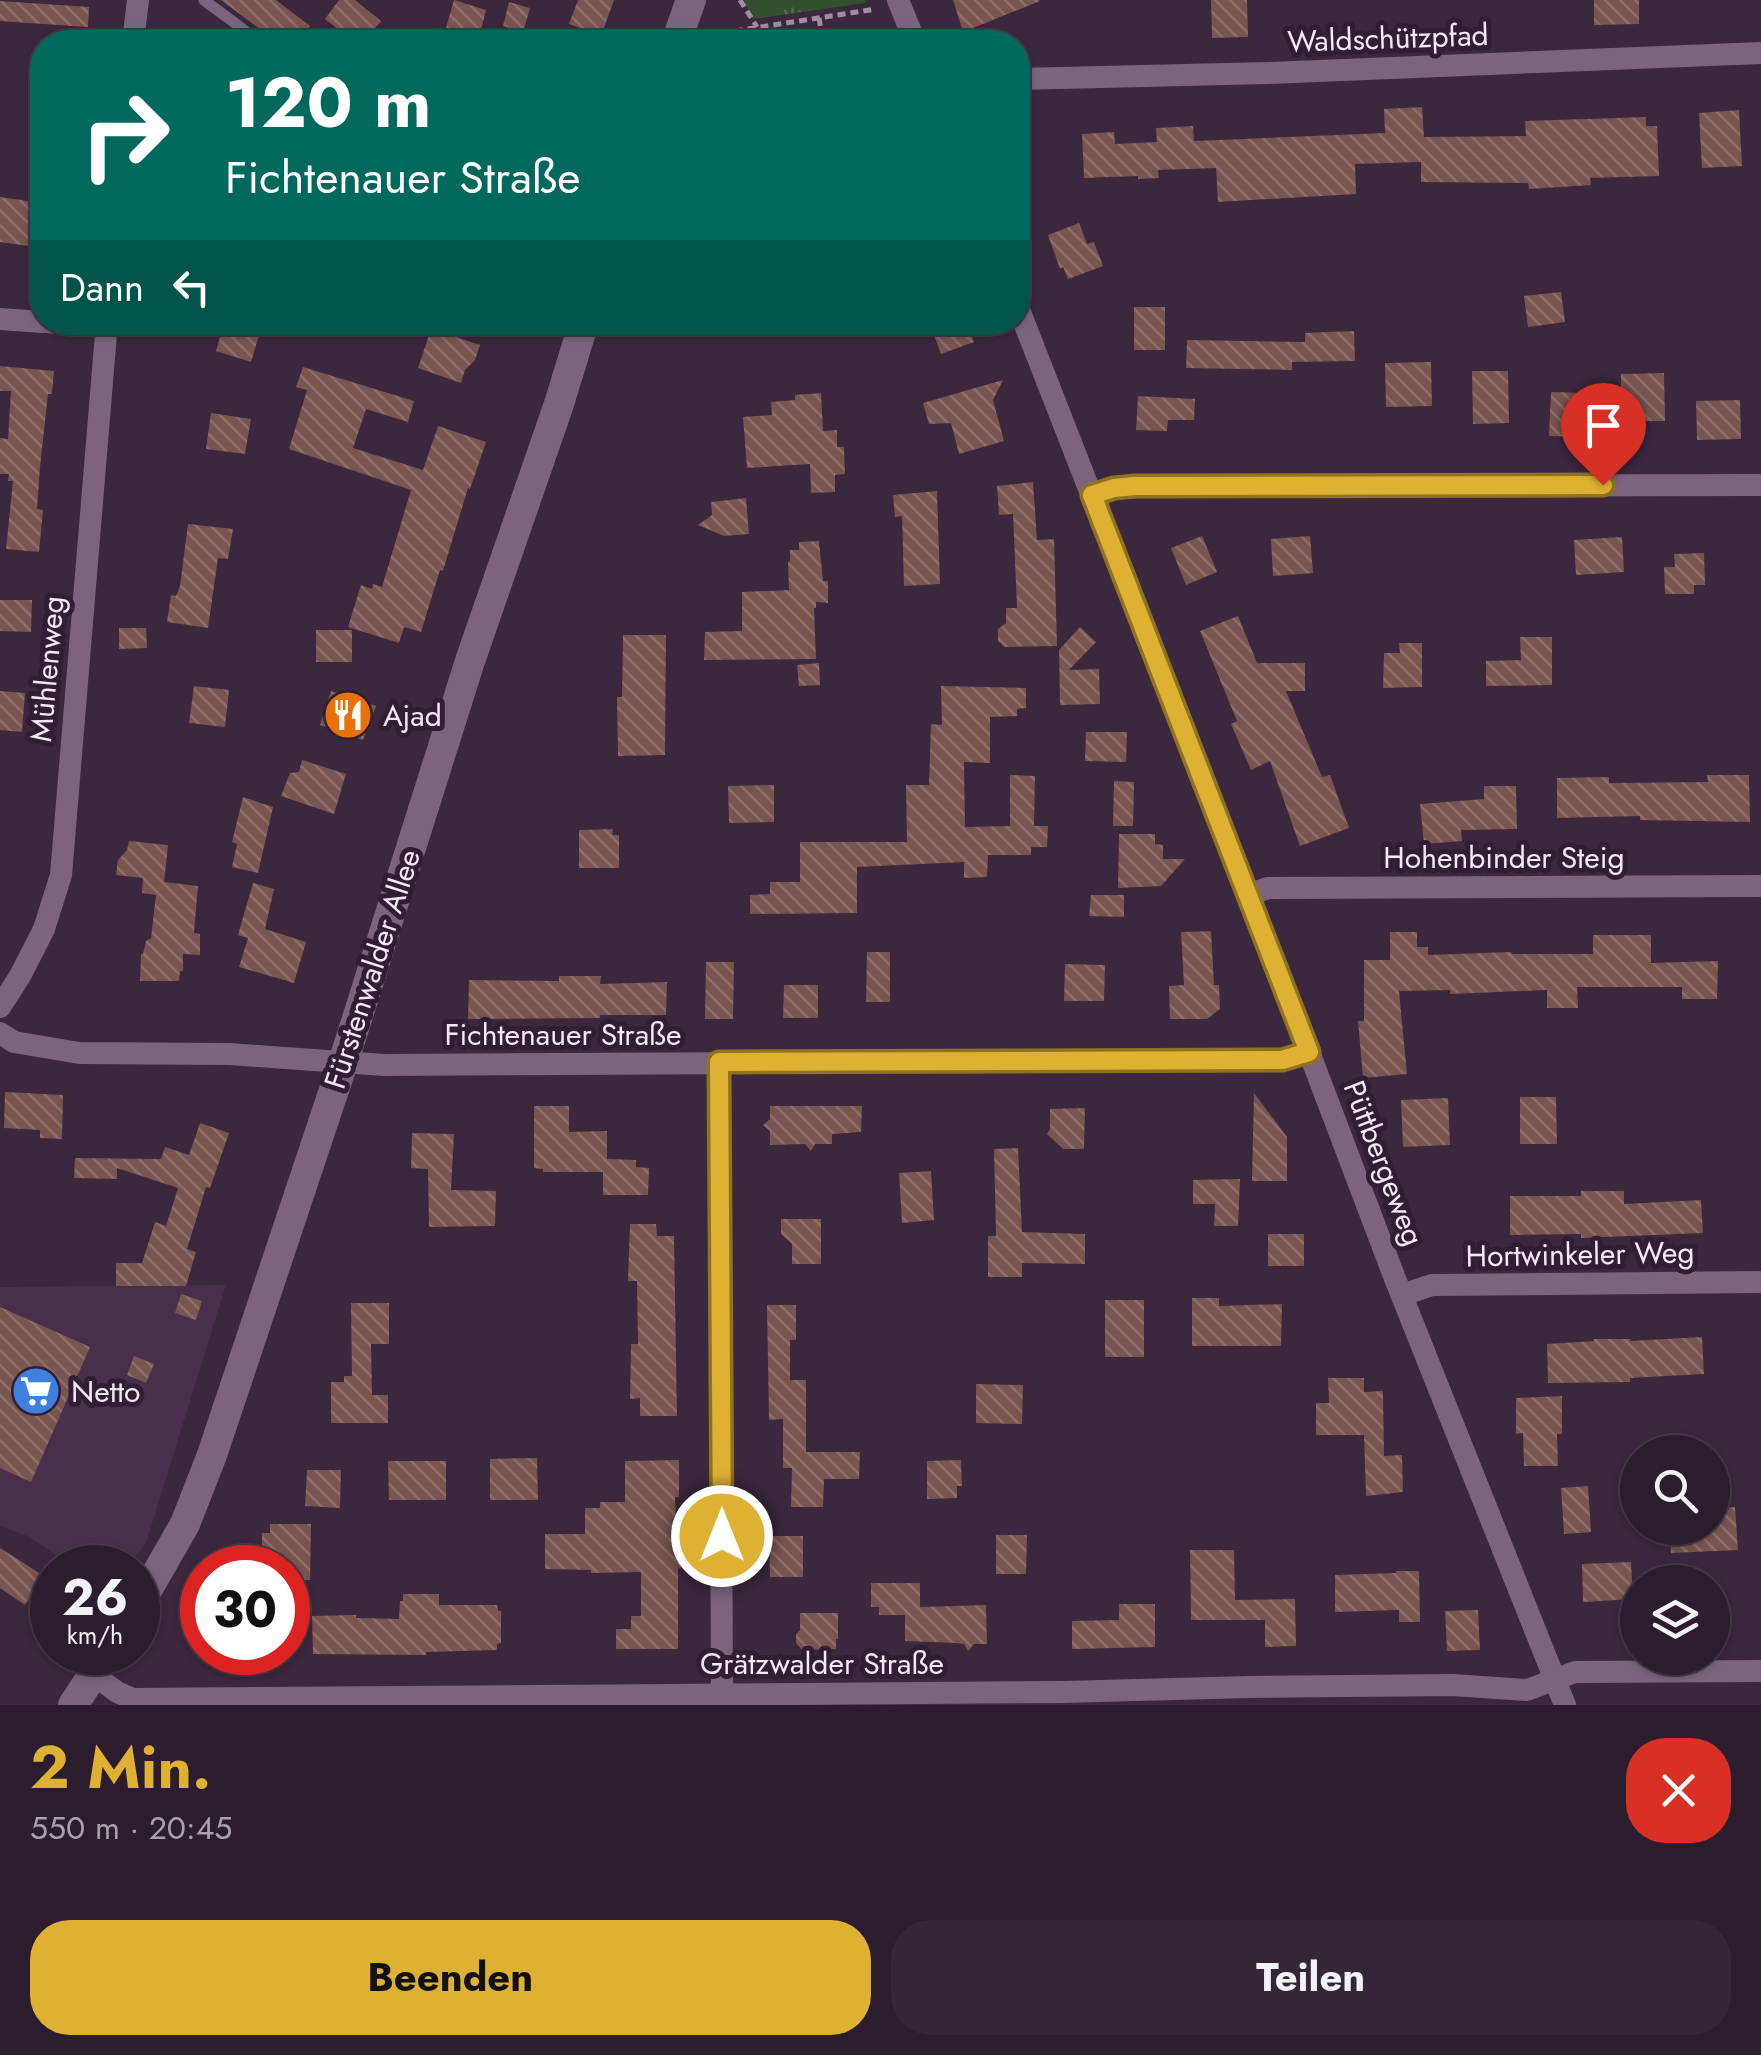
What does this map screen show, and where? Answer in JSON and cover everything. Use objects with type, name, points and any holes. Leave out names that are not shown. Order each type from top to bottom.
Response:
[{"type":"main road","name":"Fürstenwalder Allee","points":[[160,1568],[185,1524],[212,1455],[580,335]]},
{"type":"main road","points":[[73,1705],[93,1675]]},
{"type":"street","points":[[135,30],[138,0]]},
{"type":"street","points":[[899,3],[910,30]]},
{"type":"street","name":"Waldschützpfad","points":[[1030,79],[1761,54]]},
{"type":"street","points":[[0,318],[30,321]]},
{"type":"street","name":"Mühlenweg","points":[[0,1006],[44,929],[61,875],[106,335]]},
{"type":"street","name":"Püttbergeweg","points":[[1029,335],[1565,1705]]},
{"type":"street","points":[[1092,495],[1135,486],[1761,485]]},
{"type":"street","name":"Hohenbinder Steig","points":[[1248,896],[1268,888],[1761,886]]},
{"type":"street","name":"Fichtenauer Straße","points":[[0,1033],[14,1042],[79,1052],[228,1054],[384,1065],[1282,1060],[1309,1052]]},
{"type":"street","points":[[719,1062],[722,1693]]},
{"type":"street","name":"Hortwinkeler Weg","points":[[1402,1295],[1432,1285],[1761,1282]]},
{"type":"street","name":"Grätzwalder Straße","points":[[107,1675],[117,1692],[132,1699],[690,1700],[722,1693],[1452,1685],[1527,1690],[1574,1672],[1761,1670]]},
{"type":"lane","points":[[204,0],[244,30]]},
{"type":"path","points":[[740,0],[757,28]]},
{"type":"path","points":[[740,30],[899,3]]},
{"type":"path","points":[[819,18],[821,30]]},
{"type":"shaded area","points":[[226,1285],[144,1545],[42,1545],[0,1526],[0,1287]]},
{"type":"green space","points":[[744,0],[865,0],[866,3],[753,19]]},
{"type":"building","points":[[221,0],[276,0],[310,26],[307,30],[261,30]]},
{"type":"building","points":[[339,0],[355,0],[381,21],[373,30],[339,30],[325,19]]},
{"type":"building","points":[[454,0],[486,10],[481,30],[445,30]]},
{"type":"building","points":[[578,0],[614,0],[603,30],[585,30],[569,24]]},
{"type":"building","points":[[953,0],[1040,1],[968,30],[962,30]]},
{"type":"building","points":[[1211,0],[1247,0],[1248,37],[1212,38]]},
{"type":"building","points":[[1594,0],[1639,0],[1639,24],[1594,25]]},
{"type":"building","points":[[0,1],[89,7],[88,27],[0,21]]},
{"type":"building","points":[[509,2],[530,8],[524,30],[503,26]]},
{"type":"building","points":[[1422,107],[1424,137],[1526,136],[1525,121],[1646,117],[1646,126],[1657,126],[1659,176],[1590,178],[1591,185],[1529,189],[1528,183],[1421,182],[1421,162],[1355,164],[1356,194],[1218,202],[1216,168],[1158,170],[1159,178],[1084,178],[1082,134],[1114,132],[1115,144],[1157,142],[1156,128],[1193,126],[1194,141],[1385,133],[1384,109]]},
{"type":"building","points":[[1739,110],[1742,166],[1702,168],[1699,113]]},
{"type":"building","points":[[0,197],[30,201],[30,246],[0,242]]},
{"type":"building","points":[[1079,223],[1087,244],[1094,242],[1103,266],[1068,279],[1063,267],[1060,269],[1048,235]]},
{"type":"building","points":[[1561,292],[1565,322],[1528,327],[1524,296]]},
{"type":"building","points":[[1134,307],[1165,307],[1165,350],[1134,350]]},
{"type":"building","points":[[1354,331],[1355,361],[1292,362],[1292,370],[1186,368],[1187,340],[1305,342],[1305,333]]},
{"type":"building","points":[[220,335],[259,335],[251,362],[216,351]]},
{"type":"building","points":[[429,335],[449,335],[480,345],[461,383],[418,368]]},
{"type":"building","points":[[934,335],[971,335],[974,342],[941,354]]},
{"type":"building","points":[[1431,362],[1432,406],[1386,407],[1385,363]]},
{"type":"building","points":[[0,366],[54,371],[40,467],[37,509],[43,510],[39,552],[6,549],[13,481],[8,481],[9,474],[0,474],[0,438],[8,439],[11,391],[0,391]]},
{"type":"building","points":[[303,367],[414,401],[408,422],[366,409],[353,448],[423,470],[438,426],[486,442],[421,632],[404,627],[399,643],[348,627],[361,585],[382,587],[411,490],[289,449],[307,390],[296,387]]},
{"type":"building","points":[[1472,371],[1508,371],[1509,423],[1473,424]]},
{"type":"building","points":[[1664,373],[1665,421],[1590,422],[1590,437],[1549,436],[1551,392],[1621,394],[1621,374]]},
{"type":"building","points":[[1003,380],[993,400],[1004,441],[959,454],[951,423],[929,424],[923,403]]},
{"type":"building","points":[[821,393],[823,431],[837,430],[837,447],[844,447],[845,474],[835,475],[835,492],[811,493],[810,464],[747,468],[743,417],[772,415],[771,402]]},
{"type":"building","points":[[1138,396],[1195,399],[1194,420],[1168,420],[1167,431],[1136,430]]},
{"type":"building","points":[[1740,400],[1741,439],[1697,440],[1696,401]]},
{"type":"building","points":[[211,413],[251,419],[245,454],[206,449]]},
{"type":"building","points":[[1033,482],[1037,540],[1054,539],[1057,646],[1005,647],[998,641],[998,629],[1006,623],[1006,608],[1017,608],[1013,514],[999,515],[997,486]]},
{"type":"building","points":[[937,491],[940,584],[904,586],[902,516],[895,517],[893,495]]},
{"type":"building","points":[[746,498],[749,534],[724,536],[698,525],[712,515],[711,502]]},
{"type":"building","points":[[188,524],[233,529],[228,559],[218,558],[208,628],[167,622],[171,595],[176,596],[180,586]]},
{"type":"building","points":[[1202,536],[1217,572],[1186,585],[1171,548]]},
{"type":"building","points":[[1310,536],[1313,573],[1273,576],[1271,539]]},
{"type":"building","points":[[1622,537],[1624,572],[1576,575],[1574,540]]},
{"type":"building","points":[[819,541],[823,581],[828,581],[828,603],[816,602],[814,608],[816,659],[704,660],[705,632],[742,631],[742,592],[789,590],[790,550],[799,550],[799,542]]},
{"type":"building","points":[[1704,553],[1705,585],[1694,585],[1694,594],[1665,594],[1664,567],[1675,567],[1674,554]]},
{"type":"building","points":[[0,600],[32,600],[31,632],[0,631]]},
{"type":"building","points":[[1238,616],[1257,663],[1305,663],[1305,691],[1286,691],[1322,777],[1330,775],[1349,828],[1300,846],[1270,761],[1251,770],[1231,724],[1237,721],[1200,631]]},
{"type":"building","points":[[1080,627],[1096,642],[1069,670],[1099,669],[1100,704],[1060,705],[1059,650]]},
{"type":"building","points":[[119,628],[146,628],[147,648],[119,649]]},
{"type":"building","points":[[316,630],[352,630],[352,662],[316,662]]},
{"type":"building","points":[[623,635],[666,635],[665,755],[618,756],[617,697],[622,697]]},
{"type":"building","points":[[1520,637],[1552,637],[1552,685],[1486,686],[1486,661],[1521,660]]},
{"type":"building","points":[[1399,643],[1422,643],[1422,687],[1383,688],[1384,653],[1400,653]]},
{"type":"building","points":[[819,663],[820,685],[799,686],[797,665]]},
{"type":"building","points":[[194,686],[229,690],[225,727],[189,723]]},
{"type":"building","points":[[941,686],[1026,688],[1026,708],[1017,709],[1017,716],[990,717],[990,763],[964,762],[965,827],[1010,826],[1010,775],[1035,776],[1034,826],[1048,826],[1047,847],[1031,847],[1031,855],[988,855],[987,877],[964,878],[964,862],[857,867],[857,913],[750,914],[750,895],[770,894],[770,882],[800,882],[800,842],[907,842],[906,785],[929,785],[931,724],[942,725]]},
{"type":"building","points":[[0,691],[25,693],[22,732],[0,730]]},
{"type":"building","name":"Ajad","points":[[331,691],[376,706],[363,740],[320,725]]},
{"type":"building","points":[[1086,732],[1127,732],[1126,762],[1085,761]]},
{"type":"building","points":[[302,760],[346,774],[334,814],[281,796],[290,773],[299,772]]},
{"type":"building","points":[[1707,775],[1749,775],[1750,822],[1640,820],[1640,816],[1557,818],[1557,778],[1609,777],[1609,783],[1708,782]]},
{"type":"building","points":[[1114,781],[1134,782],[1133,826],[1113,826]]},
{"type":"building","points":[[774,785],[774,822],[729,823],[728,786]]},
{"type":"building","points":[[1484,786],[1516,786],[1517,829],[1461,830],[1462,841],[1424,844],[1420,804],[1484,799]]},
{"type":"building","points":[[243,797],[273,807],[258,873],[232,867],[237,844],[232,842]]},
{"type":"building","points":[[613,829],[612,835],[619,835],[619,868],[579,868],[579,830]]},
{"type":"building","points":[[1119,834],[1155,834],[1155,844],[1163,845],[1163,859],[1185,859],[1161,886],[1118,888]]},
{"type":"building","points":[[129,841],[168,845],[164,882],[198,886],[194,933],[200,934],[200,955],[183,954],[179,981],[140,981],[141,954],[151,938],[156,895],[142,893],[143,878],[116,875],[118,860]]},
{"type":"building","points":[[253,883],[274,889],[265,929],[306,942],[294,983],[239,967],[248,938],[238,935]]},
{"type":"building","points":[[1091,895],[1124,895],[1124,917],[1089,916]]},
{"type":"building","points":[[1211,931],[1214,985],[1219,985],[1220,1009],[1207,1019],[1170,1019],[1169,986],[1184,985],[1181,932]]},
{"type":"building","points":[[1390,932],[1417,932],[1417,947],[1428,947],[1428,955],[1593,954],[1593,935],[1651,935],[1651,963],[1718,961],[1717,999],[1682,999],[1682,987],[1577,987],[1578,1008],[1547,1008],[1547,990],[1450,994],[1450,990],[1399,991],[1407,1074],[1363,1078],[1358,1021],[1364,1021],[1364,960],[1390,960]]},
{"type":"building","points":[[867,952],[890,952],[890,1002],[866,1002]]},
{"type":"building","points":[[706,962],[734,962],[733,1019],[705,1019]]},
{"type":"building","points":[[1065,964],[1105,965],[1104,1001],[1064,1001]]},
{"type":"building","points":[[559,976],[601,976],[600,984],[667,982],[666,1015],[468,1019],[469,980],[559,981]]},
{"type":"building","points":[[784,985],[818,985],[818,1018],[783,1018]]},
{"type":"building","points":[[5,1092],[63,1095],[62,1139],[40,1138],[40,1130],[4,1128]]},
{"type":"building","points":[[1254,1093],[1287,1137],[1287,1181],[1252,1181]]},
{"type":"building","points":[[1520,1097],[1556,1097],[1557,1144],[1520,1144]]},
{"type":"building","points":[[1448,1098],[1450,1145],[1403,1147],[1401,1100]]},
{"type":"building","points":[[534,1106],[569,1106],[569,1132],[607,1131],[607,1159],[636,1160],[636,1167],[649,1168],[648,1195],[603,1195],[603,1172],[543,1172],[534,1168]]},
{"type":"building","points":[[770,1106],[862,1106],[861,1132],[832,1134],[832,1144],[815,1144],[811,1151],[805,1144],[770,1145],[770,1131],[763,1125],[770,1119]]},
{"type":"building","points":[[1085,1108],[1084,1149],[1063,1149],[1047,1134],[1050,1109]]},
{"type":"building","points":[[200,1123],[229,1133],[210,1188],[206,1187],[187,1249],[196,1252],[186,1286],[116,1286],[116,1263],[142,1263],[155,1222],[166,1226],[178,1188],[117,1168],[117,1179],[74,1178],[75,1158],[161,1159],[165,1147],[189,1155]]},
{"type":"building","points":[[412,1133],[454,1134],[451,1190],[496,1191],[495,1226],[429,1227],[428,1169],[411,1168]]},
{"type":"building","points":[[1018,1148],[1022,1232],[1085,1234],[1085,1264],[1022,1263],[1022,1277],[988,1277],[988,1236],[996,1236],[994,1149]]},
{"type":"building","points":[[931,1171],[934,1220],[902,1223],[899,1173]]},
{"type":"building","points":[[1240,1179],[1238,1226],[1214,1226],[1215,1204],[1193,1204],[1193,1180]]},
{"type":"building","points":[[1581,1191],[1624,1191],[1624,1204],[1701,1200],[1703,1233],[1581,1238],[1581,1234],[1510,1235],[1510,1196],[1581,1196]]},
{"type":"building","points":[[781,1219],[821,1219],[821,1264],[792,1264],[792,1244],[781,1234]]},
{"type":"building","points":[[630,1224],[656,1224],[657,1236],[674,1236],[677,1416],[640,1416],[640,1398],[630,1399],[631,1344],[638,1344],[637,1281],[628,1281]]},
{"type":"building","points":[[1268,1234],[1304,1234],[1304,1266],[1268,1266]]},
{"type":"building","points":[[181,1294],[202,1301],[196,1320],[175,1313]]},
{"type":"building","points":[[1192,1298],[1219,1298],[1219,1306],[1282,1304],[1281,1346],[1192,1346]]},
{"type":"building","points":[[1105,1300],[1144,1300],[1144,1357],[1105,1357]]},
{"type":"building","points":[[351,1303],[389,1303],[389,1344],[371,1344],[372,1395],[388,1395],[388,1423],[331,1423],[331,1382],[344,1382],[344,1376],[352,1376]]},
{"type":"building","points":[[767,1305],[796,1305],[796,1340],[790,1340],[790,1380],[806,1380],[806,1452],[860,1452],[859,1479],[824,1479],[823,1507],[791,1507],[792,1468],[783,1468],[783,1419],[769,1420]]},
{"type":"building","name":"Netto","points":[[0,1307],[90,1347],[31,1482],[0,1468]]},
{"type":"building","points":[[1702,1337],[1704,1374],[1630,1378],[1630,1382],[1548,1383],[1547,1344]]},
{"type":"building","points":[[134,1356],[154,1364],[146,1383],[127,1375]]},
{"type":"building","points":[[1328,1378],[1364,1378],[1364,1392],[1383,1391],[1384,1456],[1402,1455],[1403,1492],[1366,1496],[1364,1435],[1316,1435],[1316,1403],[1329,1403]]},
{"type":"building","points":[[976,1384],[1023,1385],[1022,1424],[976,1423]]},
{"type":"building","points":[[1562,1396],[1558,1466],[1524,1466],[1523,1433],[1516,1434],[1516,1398]]},
{"type":"building","points":[[537,1458],[538,1500],[490,1500],[490,1459]]},
{"type":"building","points":[[679,1460],[679,1497],[675,1497],[678,1555],[689,1563],[678,1569],[678,1649],[616,1649],[616,1629],[631,1629],[631,1616],[641,1616],[641,1572],[545,1569],[545,1534],[585,1534],[585,1508],[600,1508],[600,1502],[625,1502],[625,1461]]},
{"type":"building","points":[[961,1460],[962,1486],[957,1486],[957,1498],[927,1499],[927,1461]]},
{"type":"building","points":[[388,1461],[446,1461],[446,1500],[389,1500]]},
{"type":"building","points":[[307,1470],[341,1470],[340,1508],[305,1506]]},
{"type":"building","points":[[1588,1486],[1591,1532],[1564,1534],[1561,1488]]},
{"type":"building","points":[[1730,1507],[1735,1507],[1738,1550],[1671,1553],[1671,1545],[1730,1545]]},
{"type":"building","points":[[270,1524],[311,1524],[310,1580],[310,1545],[262,1545],[262,1533],[270,1533]]},
{"type":"building","points":[[996,1535],[1027,1535],[1026,1574],[996,1574]]},
{"type":"building","points":[[769,1536],[803,1536],[803,1577],[770,1577]]},
{"type":"building","points":[[0,1548],[30,1567],[30,1597],[25,1605],[0,1588]]},
{"type":"building","points":[[1190,1550],[1234,1550],[1235,1600],[1295,1599],[1296,1646],[1265,1647],[1265,1620],[1191,1620]]},
{"type":"building","points":[[1631,1562],[1620,1565],[1620,1600],[1583,1602],[1582,1564]]},
{"type":"building","points":[[1419,1571],[1420,1622],[1399,1622],[1399,1610],[1335,1612],[1335,1575]]},
{"type":"building","points":[[871,1583],[920,1583],[920,1607],[986,1605],[987,1644],[974,1644],[968,1651],[964,1644],[905,1641],[905,1615],[879,1615],[879,1607],[871,1607]]},
{"type":"building","points":[[403,1594],[439,1594],[439,1605],[497,1605],[501,1611],[501,1643],[497,1650],[426,1655],[313,1654],[312,1616],[399,1619]]},
{"type":"building","points":[[1119,1604],[1155,1604],[1155,1647],[1072,1649],[1072,1621],[1119,1620]]},
{"type":"building","points":[[1478,1610],[1480,1650],[1447,1651],[1445,1611]]},
{"type":"building","points":[[800,1613],[838,1613],[836,1649],[802,1650],[796,1643]]},
{"type":"place","name":"Ajad","points":[[348,715]]},
{"type":"place","name":"Netto","points":[[36,1391]]},
{"type":"route","points":[[722,1536],[719,1062],[1282,1060],[1309,1052],[1092,495],[1135,486],[1603,485]]}]
